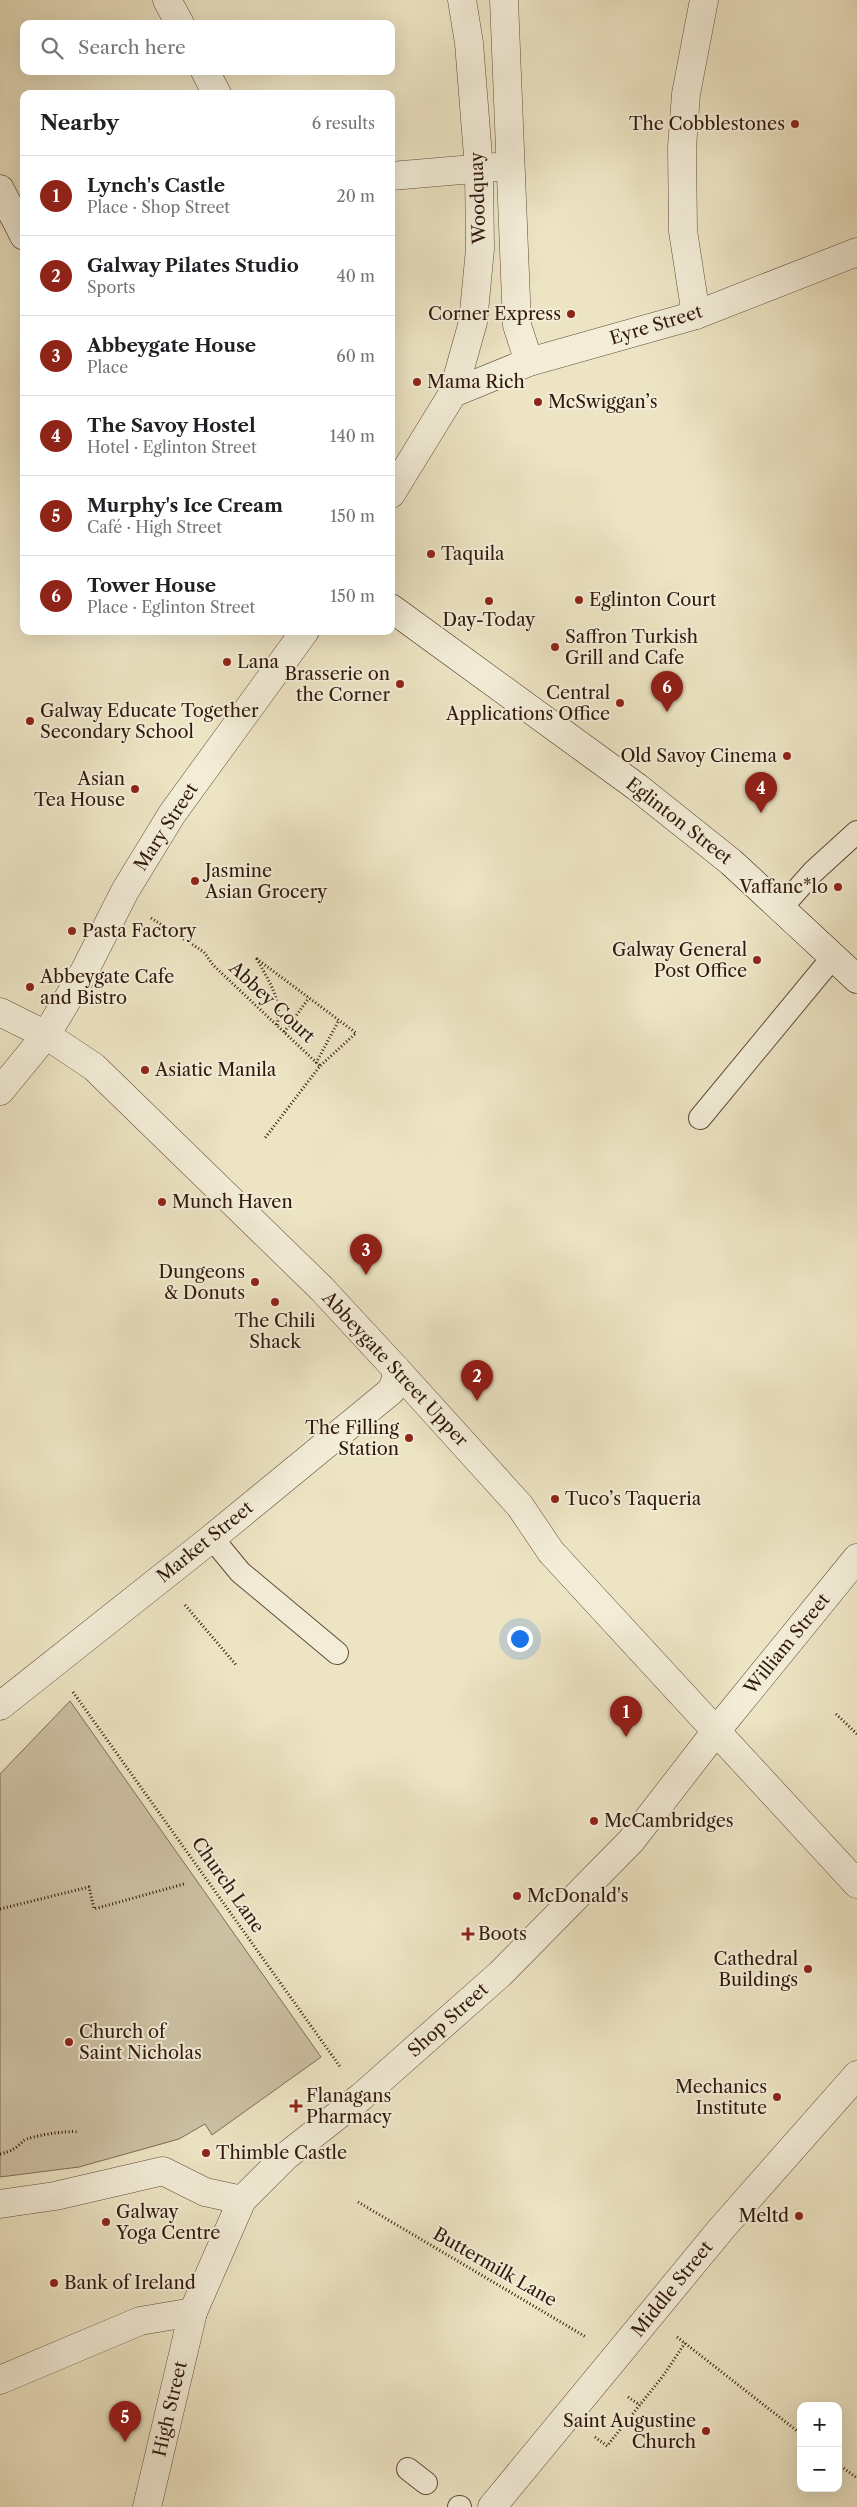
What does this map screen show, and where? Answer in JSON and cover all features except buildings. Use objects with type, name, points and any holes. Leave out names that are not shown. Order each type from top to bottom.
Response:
[{"type":"street","points":[[168,0],[178,20]]},
{"type":"street","name":"Woodquay","points":[[395,487],[453,393],[472,322],[480,249],[479,169],[469,43],[462,0]]},
{"type":"street","name":"Woodquay","points":[[504,0],[517,325],[528,362]]},
{"type":"street","points":[[696,315],[683,231],[682,147],[686,94],[704,0]]},
{"type":"street","points":[[207,75],[215,90]]},
{"type":"street","points":[[395,176],[511,166]]},
{"type":"street","points":[[0,190],[20,228]]},
{"type":"street","name":"Eyre Street","points":[[453,393],[528,362],[696,315],[857,252]]},
{"type":"street","name":"Eglinton Street","points":[[395,611],[637,787],[731,862],[857,979]]},
{"type":"street","name":"Mary Street","points":[[0,1091],[46,1034],[84,972],[125,891],[172,814],[302,635]]},
{"type":"street","name":"Abbeygate Street Upper","points":[[0,1012],[46,1034],[94,1068],[321,1288],[520,1506],[551,1552],[857,1884]]},
{"type":"street","name":"Market Street","points":[[0,1706],[212,1538],[391,1391],[396,1380],[396,1369]]},
{"type":"street","name":"William Street","points":[[717,1730],[857,1558]]},
{"type":"street","name":"Shop Street","points":[[193,2312],[242,2200],[286,2156],[361,2097],[500,1974],[631,1841],[717,1730]]},
{"type":"street","name":"Middle Street","points":[[492,2507],[722,2228],[857,2075]]},
{"type":"street","points":[[0,2204],[55,2196],[163,2171],[205,2192],[242,2200]]},
{"type":"street","points":[[0,2380],[140,2321],[193,2312]]},
{"type":"street","name":"High Street","points":[[147,2507],[193,2312]]},
{"type":"lane","points":[[781,908],[813,872],[857,832]]},
{"type":"lane","points":[[700,1118],[834,957]]},
{"type":"lane","points":[[212,1538],[240,1572],[337,1652]]},
{"type":"lane","points":[[408,2469],[426,2483]]},
{"type":"path","name":"Abbey Court","points":[[149,916],[204,952],[213,965],[320,1066],[265,1138]]},
{"type":"path","points":[[277,1025],[280,1014],[278,1002],[257,959],[356,1033],[320,1066]]},
{"type":"path","points":[[284,1032],[309,998]]},
{"type":"path","points":[[316,1063],[339,1020]]},
{"type":"path","points":[[185,1604],[237,1666]]},
{"type":"path","name":"Church Lane","points":[[71,1690],[361,2097]]},
{"type":"path","points":[[836,1714],[857,1734]]},
{"type":"path","points":[[0,1909],[88,1887],[94,1909],[184,1884]]},
{"type":"path","points":[[0,2154],[15,2150],[24,2141],[69,2130],[77,2132]]},
{"type":"path","name":"Buttermilk Lane","points":[[358,2202],[618,2356]]},
{"type":"path","points":[[650,2316],[797,2431]]},
{"type":"path","points":[[607,2446],[640,2405],[685,2343]]},
{"type":"path","points":[[626,2396],[640,2405]]},
{"type":"path","points":[[842,2467],[857,2478]]},
{"type":"shaded area","points":[[70,1701],[321,2057],[212,2135],[205,2124],[179,2139],[79,2167],[0,2177],[0,1774]]},
{"type":"place","name":"The Cobblestones","points":[[795,124]]},
{"type":"place","name":"Corner Express","points":[[571,314]]},
{"type":"place","name":"Mama Rich","points":[[417,382]]},
{"type":"place","name":"McSwiggan’s","points":[[538,402]]},
{"type":"place","name":"Taquila","points":[[431,554]]},
{"type":"place","name":"Eglinton Court","points":[[579,600]]},
{"type":"place","name":"Day-Today","points":[[489,601]]},
{"type":"place","name":"Saffron Turkish Grill and Cafe","points":[[555,647]]},
{"type":"place","name":"Lana","points":[[227,662]]},
{"type":"place","name":"Brasserie on the Corner","points":[[400,684]]},
{"type":"place","name":"Central Applications Office","points":[[620,703]]},
{"type":"place","name":"Tower House","points":[[667,712]]},
{"type":"place","name":"Galway Educate Together Secondary School","points":[[30,721]]},
{"type":"place","name":"Old Savoy Cinema","points":[[787,756]]},
{"type":"place","name":"Asian Tea House","points":[[135,789]]},
{"type":"place","name":"The Savoy Hostel","points":[[761,813]]},
{"type":"place","name":"Jasmine Asian Grocery","points":[[195,881]]},
{"type":"place","name":"Vaffanc*lo","points":[[838,887]]},
{"type":"place","name":"Pasta Factory","points":[[72,931]]},
{"type":"place","name":"Galway General Post Office","points":[[757,960]]},
{"type":"place","name":"Abbeygate Cafe and Bistro","points":[[30,987]]},
{"type":"place","name":"Asiatic Manila","points":[[145,1070]]},
{"type":"place","name":"Munch Haven","points":[[162,1202]]},
{"type":"place","name":"Abbeygate House","points":[[366,1275]]},
{"type":"place","name":"Dungeons & Donuts","points":[[255,1282]]},
{"type":"place","name":"The Chili Shack","points":[[275,1302]]},
{"type":"place","name":"Galway Pilates Studio","points":[[477,1401]]},
{"type":"place","name":"The Filling Station","points":[[409,1438]]},
{"type":"place","name":"Tuco’s Taqueria","points":[[555,1499]]},
{"type":"place","name":"Lynch's Castle","points":[[626,1737]]},
{"type":"place","name":"McCambridges","points":[[594,1821]]},
{"type":"place","name":"McDonald's","points":[[517,1896]]},
{"type":"place","name":"Boots","points":[[468,1934]]},
{"type":"place","name":"Cathedral Buildings","points":[[808,1969]]},
{"type":"place","name":"Church of Saint Nicholas","points":[[69,2042]]},
{"type":"place","name":"Mechanics Institute","points":[[777,2097]]},
{"type":"place","name":"Flanagans Pharmacy","points":[[296,2106]]},
{"type":"place","name":"Thimble Castle","points":[[206,2153]]},
{"type":"place","name":"Meltd","points":[[799,2216]]},
{"type":"place","name":"Galway Yoga Centre","points":[[106,2222]]},
{"type":"place","name":"Bank of Ireland","points":[[54,2283]]},
{"type":"place","name":"Saint Augustine Church","points":[[706,2431]]},
{"type":"place","name":"Murphy's Ice Cream","points":[[125,2442]]}]
